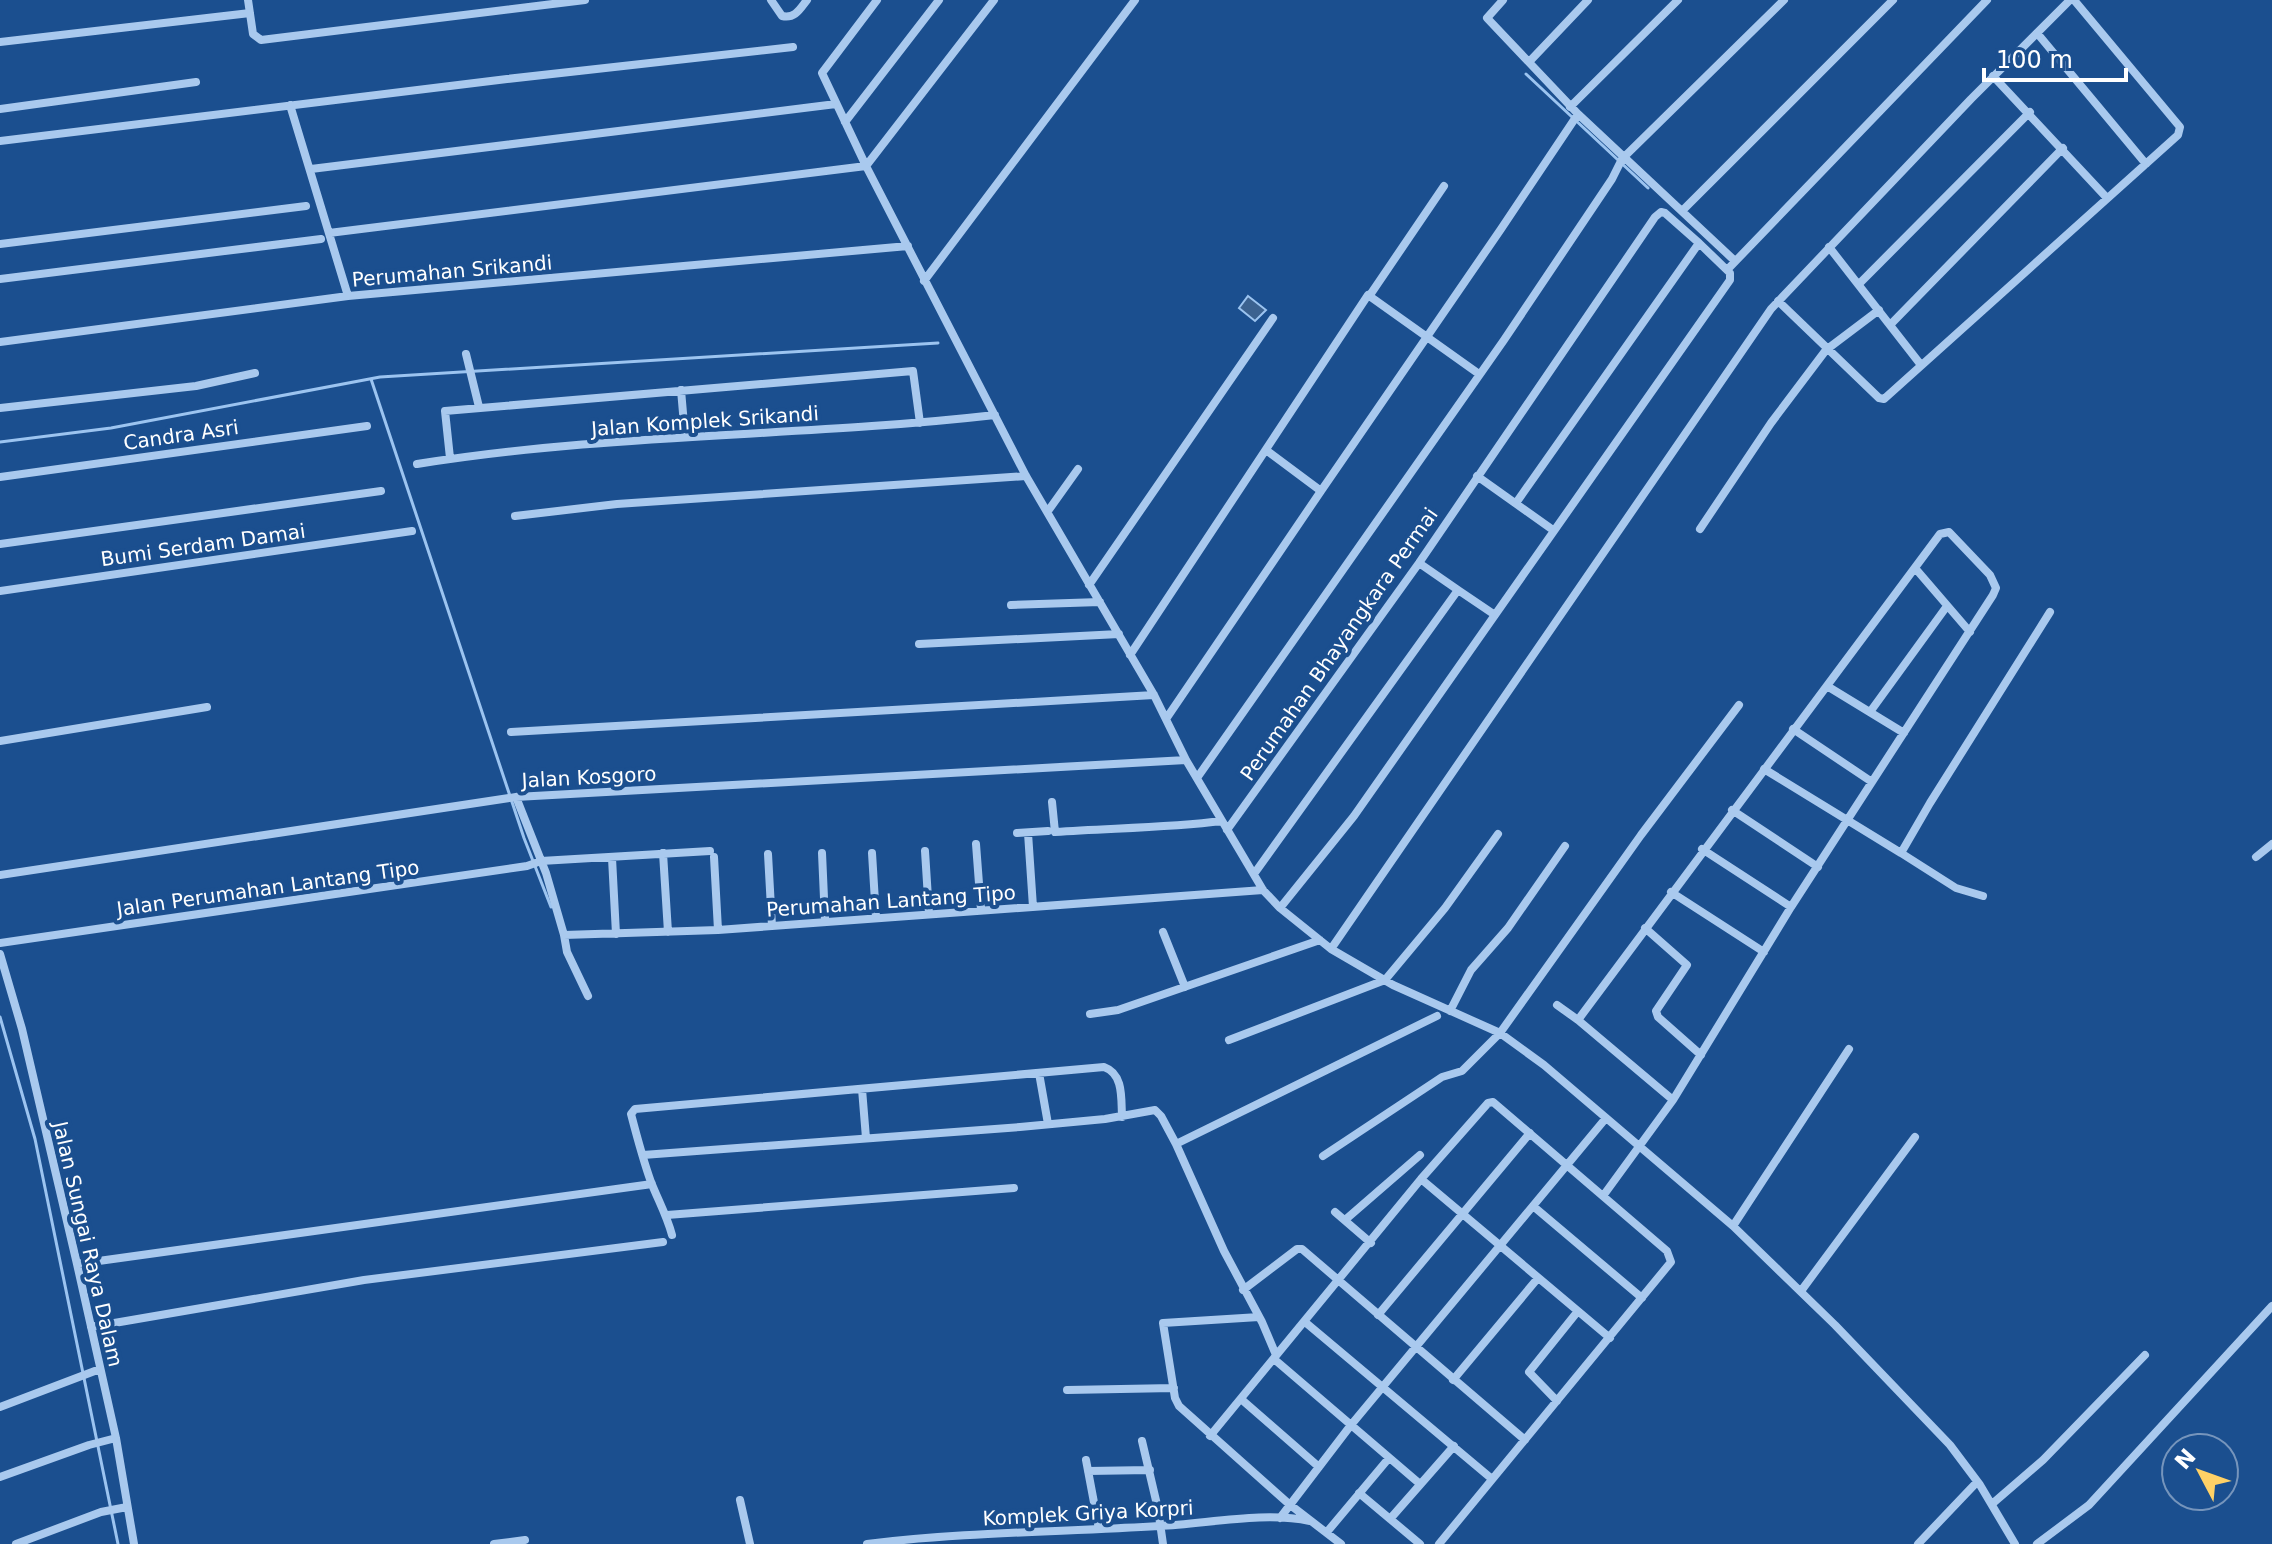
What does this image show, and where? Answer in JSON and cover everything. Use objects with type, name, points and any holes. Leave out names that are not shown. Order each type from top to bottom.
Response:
[{"type":"street","points":[[248,0],[253,34],[261,40],[585,0]]},
{"type":"street","points":[[771,0],[782,16],[788,17],[795,14],[807,0]]},
{"type":"street","points":[[877,0],[822,73],[924,281],[1026,476],[1263,890],[1280,908],[1331,949],[1385,980],[1500,1033],[1544,1065],[1733,1226],[1801,1291],[1950,1445],[1992,1504],[2015,1544]]},
{"type":"street","points":[[845,122],[939,0]]},
{"type":"street","points":[[0,279],[866,166],[994,0]]},
{"type":"street","points":[[924,281],[1135,0]]},
{"type":"street","points":[[1280,908],[1354,816],[1731,278],[1731,266],[1683,210],[1622,160],[1487,18],[1503,0]]},
{"type":"street","points":[[1529,62],[1588,0]]},
{"type":"street","points":[[1166,719],[1501,229],[1575,112],[1678,0]]},
{"type":"street","points":[[1197,778],[1567,248],[1622,160],[1784,0]]},
{"type":"street","points":[[1683,210],[1893,0]]},
{"type":"street","points":[[1731,266],[1987,0]]},
{"type":"street","points":[[1331,949],[1774,305],[2017,52],[2072,0],[2180,127],[2178,135],[1999,298],[1881,399],[1774,305]]},
{"type":"street","points":[[0,42],[250,13]]},
{"type":"street","points":[[2037,33],[2146,164]]},
{"type":"street","points":[[0,141],[793,47]]},
{"type":"street","points":[[1993,76],[2030,112],[2107,198]]},
{"type":"street","points":[[0,109],[196,82]]},
{"type":"street","points":[[311,169],[836,104]]},
{"type":"street","points":[[290,105],[311,169],[325,236],[348,296]]},
{"type":"street","points":[[1859,284],[2030,112]]},
{"type":"street","points":[[1891,324],[2063,148]]},
{"type":"street","points":[[1130,655],[1366,298],[1444,186]]},
{"type":"street","points":[[0,244],[306,206]]},
{"type":"street","name":"Perumahan Bhayangkara Permai","points":[[1225,826],[1419,563],[1658,214],[1665,213],[1699,243]]},
{"type":"street","points":[[1516,503],[1699,243],[1731,266]]},
{"type":"street","name":"Perumahan Srikandi","points":[[0,342],[348,296],[908,246]]},
{"type":"street","points":[[1829,247],[1921,365]]},
{"type":"street","points":[[1370,295],[1479,374]]},
{"type":"street","points":[[1700,529],[1771,423],[1825,351],[1879,310]]},
{"type":"street","points":[[1089,585],[1273,318]]},
{"type":"street","points":[[466,354],[479,407]]},
{"type":"street","points":[[450,458],[445,411],[913,371],[920,423]]},
{"type":"street","points":[[0,408],[196,386],[255,373]]},
{"type":"street","points":[[681,390],[685,436]]},
{"type":"street","name":"Jalan Komplek Srikandi","points":[[417,464],[450,458],[685,436],[920,423],[995,415]]},
{"type":"street","name":"Candra Asri","points":[[0,477],[367,426]]},
{"type":"street","points":[[1266,450],[1321,491]]},
{"type":"street","points":[[1048,511],[1078,469]]},
{"type":"street","points":[[515,516],[617,504],[1026,476]]},
{"type":"street","points":[[1477,476],[1553,530]]},
{"type":"street","points":[[0,544],[381,491]]},
{"type":"street","name":"Bumi Serdam Damai","points":[[0,591],[412,531]]},
{"type":"street","points":[[1578,1020],[1702,849],[1945,531],[1990,575],[1996,588],[1791,907],[1673,1100],[1603,1196]]},
{"type":"street","points":[[1419,563],[1495,615]]},
{"type":"street","points":[[1915,568],[1970,632]]},
{"type":"street","points":[[1254,874],[1458,590]]},
{"type":"street","points":[[1011,605],[1100,602]]},
{"type":"street","points":[[1870,712],[1947,606]]},
{"type":"street","points":[[1901,853],[2050,612]]},
{"type":"street","points":[[919,644],[1119,634]]},
{"type":"street","points":[[1827,686],[1904,733]]},
{"type":"street","points":[[511,732],[1154,695]]},
{"type":"street","points":[[1323,1156],[1442,1077],[1462,1071],[1500,1033],[1641,835],[1739,705]]},
{"type":"street","points":[[0,741],[207,707]]},
{"type":"street","points":[[1793,729],[1872,782]]},
{"type":"street","name":"Jalan Kosgoro","points":[[0,875],[504,798],[1186,760]]},
{"type":"street","points":[[1764,769],[1956,888],[1983,896]]},
{"type":"street","points":[[515,797],[540,861],[569,957],[588,996]]},
{"type":"street","points":[[1052,802],[1055,832],[1225,826]]},
{"type":"street","points":[[1732,810],[1818,867]]},
{"type":"street","points":[[1017,833],[1048,831]]},
{"type":"street","points":[[1028,833],[1033,907]]},
{"type":"street","points":[[1229,1040],[1385,980],[1445,908],[1498,834]]},
{"type":"street","points":[[976,844],[981,910]]},
{"type":"street","points":[[2256,857],[2272,844]]},
{"type":"street","points":[[1450,1011],[1471,970],[1508,928],[1565,846]]},
{"type":"street","points":[[1702,849],[1791,907]]},
{"type":"street","points":[[925,851],[929,914]]},
{"type":"street","points":[[663,853],[668,932]]},
{"type":"street","name":"Jalan Perumahan Lantang Tipo","points":[[0,943],[527,866],[540,861],[663,853],[712,854],[718,930]]},
{"type":"street","points":[[822,853],[825,921]]},
{"type":"street","points":[[872,853],[876,918]]},
{"type":"street","points":[[768,854],[772,926]]},
{"type":"street","points":[[612,858],[616,934]]},
{"type":"street","name":"Perumahan Lantang Tipo","points":[[564,935],[718,930],[1263,890]]},
{"type":"street","points":[[1671,892],[1764,952]]},
{"type":"street","points":[[1645,928],[1687,965],[1658,1008],[1658,1017],[1701,1055]]},
{"type":"street","points":[[1163,932],[1185,987]]},
{"type":"street","points":[[1090,1014],[1118,1010],[1320,940]]},
{"type":"street","name":"Jalan Sungai Raya Dalam","points":[[0,954],[22,1029],[77,1264],[91,1327],[95,1370],[112,1439],[122,1507],[134,1544]]},
{"type":"street","points":[[1557,1005],[1673,1100]]},
{"type":"street","points":[[1176,1144],[1437,1016]]},
{"type":"street","points":[[1733,1226],[1849,1049]]},
{"type":"street","points":[[672,1235],[643,1155],[631,1114],[635,1109],[1104,1067],[1111,1070],[1118,1081],[1122,1117]]},
{"type":"street","points":[[1039,1073],[1048,1124]]},
{"type":"street","points":[[862,1089],[866,1138]]},
{"type":"street","points":[[1210,1436],[1421,1179],[1489,1102],[1493,1102],[1667,1251],[1669,1266],[1439,1544]]},
{"type":"street","points":[[643,1155],[1048,1124],[1122,1117],[1155,1110],[1176,1144],[1275,1357],[1420,1484]]},
{"type":"street","points":[[1280,1518],[1351,1425],[1606,1118]]},
{"type":"street","points":[[1378,1315],[1530,1133]]},
{"type":"street","points":[[1801,1291],[1915,1137]]},
{"type":"street","points":[[1345,1220],[1420,1155]]},
{"type":"street","points":[[1421,1179],[1610,1338]]},
{"type":"street","points":[[77,1264],[652,1184]]},
{"type":"street","points":[[667,1215],[1014,1188]]},
{"type":"street","points":[[1533,1206],[1642,1298]]},
{"type":"street","points":[[1335,1212],[1371,1243]]},
{"type":"street","points":[[91,1327],[364,1280],[663,1242]]},
{"type":"street","points":[[1243,1290],[1298,1248],[1525,1440]]},
{"type":"street","points":[[1453,1380],[1538,1278]]},
{"type":"street","points":[[2037,1544],[2089,1505],[2272,1306]]},
{"type":"street","points":[[1557,1401],[1529,1372],[1578,1311]]},
{"type":"street","points":[[1259,1317],[1163,1323],[1179,1406],[1289,1504],[1341,1544]]},
{"type":"street","points":[[1305,1322],[1492,1479]]},
{"type":"street","points":[[1992,1504],[2043,1460],[2145,1355]]},
{"type":"street","points":[[0,1407],[95,1370]]},
{"type":"street","points":[[1067,1390],[1174,1388]]},
{"type":"street","points":[[1241,1399],[1319,1467]]},
{"type":"street","points":[[0,1477],[112,1439]]},
{"type":"street","points":[[1142,1441],[1163,1544]]},
{"type":"street","points":[[1390,1519],[1454,1446]]},
{"type":"street","points":[[1327,1532],[1389,1458]]},
{"type":"street","points":[[1086,1460],[1099,1529]]},
{"type":"street","points":[[1088,1471],[1150,1470]]},
{"type":"street","points":[[1918,1544],[1977,1482]]},
{"type":"street","points":[[1359,1493],[1420,1544]]},
{"type":"street","points":[[740,1500],[750,1544]]},
{"type":"street","points":[[16,1544],[122,1507]]},
{"type":"street","name":"Komplek Griya Korpri","points":[[867,1544],[1280,1518],[1310,1521]]},
{"type":"street","points":[[494,1544],[525,1540]]},
{"type":"water","points":[[1248,296],[1266,310],[1255,321],[1239,308]]},
{"type":"waterway","points":[[1526,74],[1648,188]]},
{"type":"waterway","points":[[0,442],[111,428],[380,377],[938,343]]},
{"type":"waterway","points":[[371,379],[524,838],[551,907]]},
{"type":"waterway","points":[[0,1017],[35,1139],[118,1544]]}]
